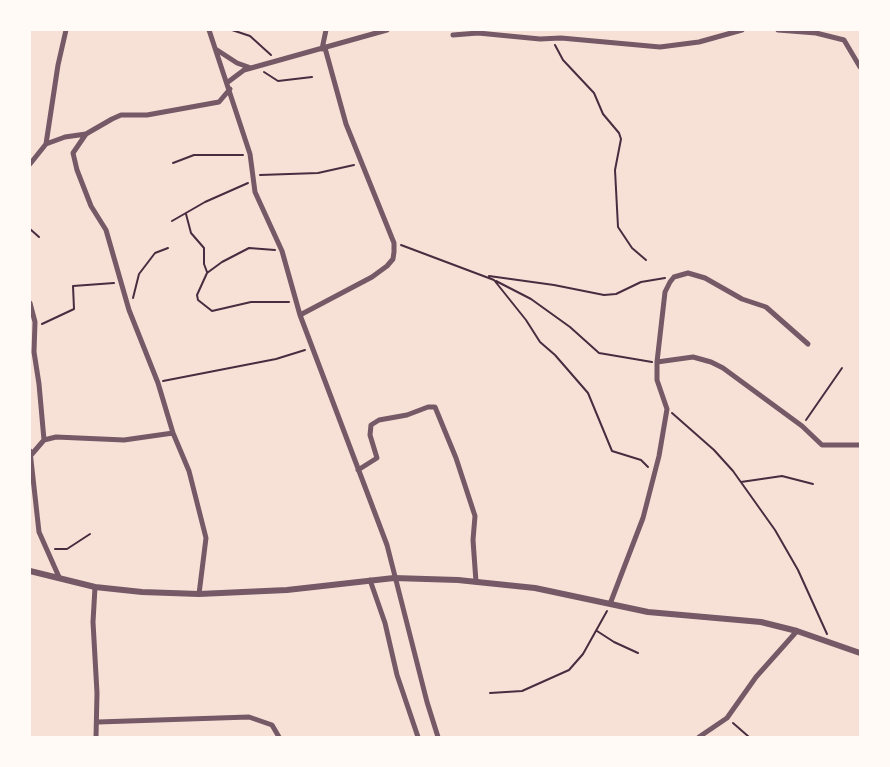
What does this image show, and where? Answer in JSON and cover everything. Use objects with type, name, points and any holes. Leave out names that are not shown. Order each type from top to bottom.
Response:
[{"type":"street","points":[[30,164],[46,144],[58,65],[66,30]]},
{"type":"street","points":[[210,30],[250,154],[252,181],[255,192],[282,251],[300,316],[387,545],[394,578],[438,737]]},
{"type":"street","points":[[300,316],[372,277],[387,266],[394,256],[394,243],[360,164],[335,91],[323,48],[326,30]]},
{"type":"street","points":[[228,82],[241,71],[388,30]]},
{"type":"street","points":[[453,35],[478,33],[540,40],[548,38],[660,47],[698,42],[742,30]]},
{"type":"street","points":[[778,30],[816,33],[844,40],[860,67]]},
{"type":"street","points":[[216,49],[237,64],[255,68]]},
{"type":"street","points":[[46,144],[65,137],[86,134],[121,116],[147,116],[219,102],[230,89]]},
{"type":"street","points":[[86,134],[73,153],[73,159],[91,206],[106,230],[129,310],[158,382],[173,433],[188,471],[206,538],[199,594]]},
{"type":"street","points":[[610,604],[643,518],[667,409],[658,380],[657,362],[665,292],[674,277],[688,273],[705,278],[742,299],[766,307],[808,344]]},
{"type":"street","points":[[30,303],[44,440]]},
{"type":"street","points":[[657,362],[693,357],[711,362],[723,368],[802,426],[824,446],[860,445]]},
{"type":"street","points":[[358,470],[377,458],[370,435],[371,425],[378,420],[407,415],[428,407],[435,408],[456,458],[474,516],[473,540],[476,582]]},
{"type":"street","points":[[59,577],[39,532],[31,452],[44,440],[62,436],[124,440],[173,433]]},
{"type":"street","points":[[30,571],[95,587],[142,592],[199,594],[287,590],[394,578],[476,582],[535,588],[648,612],[761,622],[797,631],[860,653]]},
{"type":"street","points":[[370,580],[385,623],[397,675],[418,737]]},
{"type":"street","points":[[95,587],[92,622],[98,722],[96,737]]},
{"type":"street","points":[[698,737],[727,718],[756,677],[797,631]]},
{"type":"street","points":[[98,722],[249,717],[272,725],[279,737]]},
{"type":"path","points":[[232,30],[250,36],[278,61]]},
{"type":"path","points":[[548,38],[556,47],[563,60],[594,93],[602,114],[619,132],[621,139],[615,170],[618,227],[632,248],[646,260]]},
{"type":"path","points":[[255,68],[278,81],[312,77]]},
{"type":"path","points":[[173,163],[194,155],[250,154]]},
{"type":"path","points":[[172,221],[261,175],[318,173],[360,164]]},
{"type":"path","points":[[186,214],[191,233],[204,248],[204,264],[207,273]]},
{"type":"path","points":[[30,229],[39,237]]},
{"type":"path","points":[[394,243],[488,276],[554,285],[604,295],[616,294],[642,282],[666,278]]},
{"type":"path","points":[[129,310],[139,274],[155,253],[168,248]]},
{"type":"path","points":[[282,251],[248,248],[207,273],[197,297],[201,305],[211,310],[251,302],[296,303]]},
{"type":"path","points":[[488,276],[531,299],[570,327],[599,354],[657,362]]},
{"type":"path","points":[[494,280],[526,320],[540,342],[555,355],[588,393],[612,451],[641,460],[654,475]]},
{"type":"path","points":[[34,328],[74,309],[73,286],[107,283],[121,285]]},
{"type":"path","points":[[158,382],[276,358],[312,348]]},
{"type":"path","points":[[802,426],[842,368]]},
{"type":"path","points":[[667,409],[714,450],[741,482],[776,530],[798,570],[832,642]]},
{"type":"path","points":[[741,482],[782,476],[813,484]]},
{"type":"path","points":[[48,551],[67,548],[90,534]]},
{"type":"path","points":[[490,693],[522,691],[569,670],[583,654],[610,604]]},
{"type":"path","points":[[597,631],[614,642],[638,653]]},
{"type":"path","points":[[727,718],[750,737]]}]
